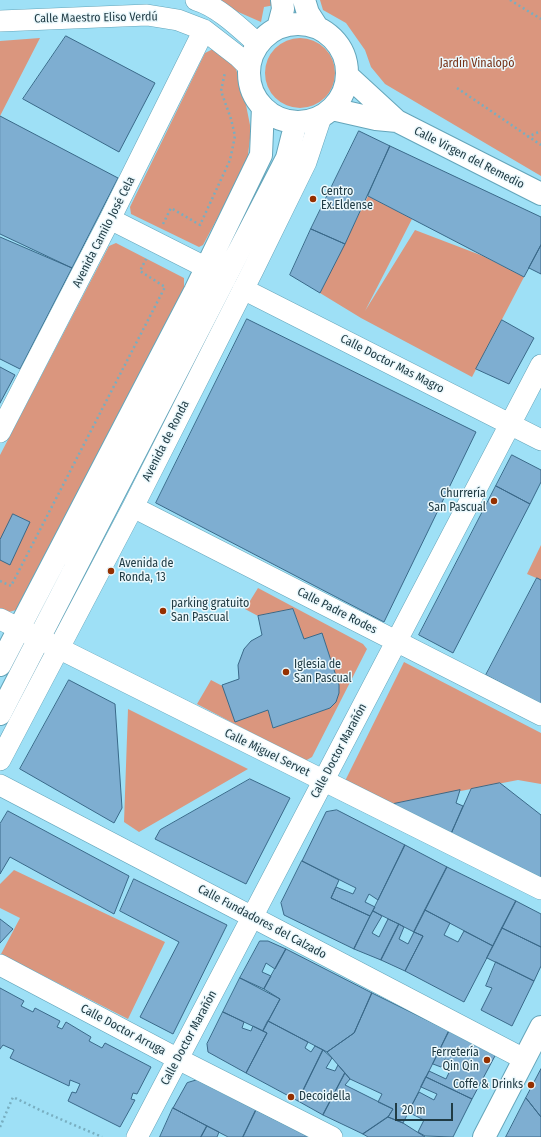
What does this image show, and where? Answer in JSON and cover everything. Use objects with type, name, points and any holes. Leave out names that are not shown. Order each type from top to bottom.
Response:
[{"type":"street","points":[[196,0],[204,2],[234,23],[258,44]]},
{"type":"street","points":[[278,28],[283,9],[282,0]]},
{"type":"street","points":[[304,0],[317,27]]},
{"type":"street","name":"Calle Maestro Eliso Verdú","points":[[0,21],[147,15],[178,20],[204,30],[239,56],[249,67]]},
{"type":"street","points":[[297,23],[317,27],[328,32],[337,41],[347,64],[348,76],[346,88],[340,99],[327,113],[309,121],[296,122],[284,120],[273,115],[263,107],[254,95],[250,81],[249,67],[252,54],[267,34],[278,28],[297,23]]},
{"type":"street","name":"Avenida Camilo José Cela","points":[[0,432],[110,219],[204,30]]},
{"type":"street","name":"Calle Virgen del Remedio","points":[[348,76],[397,121],[541,194]]},
{"type":"street","points":[[0,664],[9,624],[207,268],[261,155],[263,107]]},
{"type":"street","name":"Calle Virgen del Remedio","points":[[327,113],[397,121]]},
{"type":"street","name":"Avenida de Ronda","points":[[0,714],[48,644],[133,507],[306,162],[327,113]]},
{"type":"street","name":"Avenida de Ronda","points":[[0,760],[48,644],[287,158],[296,122]]},
{"type":"street","points":[[110,219],[207,268]]},
{"type":"street","name":"Calle Doctor Mas Magro","points":[[243,289],[541,440]]},
{"type":"street","name":"Calle Doctor Marañón","points":[[137,1137],[541,365]]},
{"type":"street","name":"Calle Padre Rodes","points":[[133,507],[541,715]]},
{"type":"street","name":"Calle Miguel Servet","points":[[9,624],[541,889]]},
{"type":"street","name":"Calle Fundadores del Calzado","points":[[0,785],[524,1059]]},
{"type":"street","name":"Calle Doctor Arruga","points":[[0,965],[178,1059],[332,1137]]},
{"type":"street","points":[[484,1137],[541,1027]]},
{"type":"path","points":[[510,0],[541,19]]},
{"type":"path","points":[[0,581],[11,586],[165,287],[140,271],[171,208],[200,225],[230,160],[235,136],[231,119],[221,91],[225,70]]},
{"type":"path","points":[[457,88],[527,137],[541,145]]},
{"type":"path","points":[[527,137],[541,131]]},
{"type":"path","points":[[0,1127],[13,1097],[102,1137]]},
{"type":"green space","points":[[211,0],[302,0],[264,7],[261,22]]},
{"type":"green space","name":"Jardín Vinalopó","points":[[320,0],[541,0],[541,176],[385,84],[371,67],[365,50],[346,23],[323,10]]},
{"type":"green space","points":[[40,38],[0,116],[0,41]]},
{"type":"green space","points":[[300,38],[313,41],[325,48],[332,60],[335,73],[332,86],[325,98],[313,105],[300,108],[287,105],[275,98],[268,86],[265,73],[268,60],[275,48],[287,41]]},
{"type":"green space","points":[[213,49],[221,53],[236,69],[245,100],[251,130],[247,163],[203,245],[199,247],[131,214],[130,207],[205,53]]},
{"type":"green space","points":[[368,196],[412,219],[365,311],[415,230],[483,256],[524,277],[472,377],[361,318],[320,293]]},
{"type":"green space","points":[[116,243],[184,278],[184,291],[16,610],[9,612],[0,608],[0,455],[109,246]]},
{"type":"green space","points":[[541,545],[541,580],[527,574]]},
{"type":"green space","points":[[258,588],[363,644],[367,649],[312,757],[305,761],[197,704],[211,680],[268,710],[273,728],[330,708],[336,700],[339,685],[322,634],[304,639],[293,609],[258,616],[245,609]]},
{"type":"green space","points":[[404,662],[541,733],[541,784],[518,780],[393,804],[345,781]]},
{"type":"green space","points":[[128,709],[248,769],[139,832],[124,822]]},
{"type":"green space","points":[[14,870],[165,942],[128,1019],[1,954],[20,918],[0,908],[0,884]]},
{"type":"building","points":[[66,36],[155,83],[119,152],[23,99]]},
{"type":"building","points":[[0,116],[118,178],[72,268],[0,234]]},
{"type":"building","points":[[359,131],[390,146],[345,244],[311,229]]},
{"type":"building","points":[[390,146],[541,217],[541,245],[524,277],[368,196]]},
{"type":"building","points":[[311,229],[345,244],[320,293],[290,275]]},
{"type":"building","points":[[0,237],[72,268],[20,369],[0,359]]},
{"type":"building","points":[[541,245],[541,274],[529,268]]},
{"type":"building","points":[[247,319],[476,432],[384,622],[156,503]]},
{"type":"building","points":[[502,320],[534,338],[509,384],[476,369]]},
{"type":"building","points":[[0,367],[15,375],[0,403]]},
{"type":"building","points":[[512,455],[541,470],[541,482],[530,504],[496,486]]},
{"type":"building","points":[[496,486],[530,504],[453,653],[419,635]]},
{"type":"building","points":[[13,514],[30,522],[10,565],[0,560],[0,540]]},
{"type":"building","points":[[537,578],[541,580],[541,704],[486,675]]},
{"type":"building","name":"Iglesia de San Pascual","points":[[293,609],[304,639],[322,633],[339,685],[339,693],[336,702],[330,708],[273,728],[268,710],[235,722],[222,685],[239,679],[238,665],[244,649],[251,641],[262,635],[258,616]]},
{"type":"building","points":[[69,680],[115,704],[122,808],[114,823],[20,769]]},
{"type":"building","points":[[250,779],[290,798],[246,884],[155,839],[160,830]]},
{"type":"building","points":[[500,783],[541,815],[541,884],[450,836],[471,789]]},
{"type":"building","points":[[460,790],[456,803],[463,806],[450,836],[393,804]]},
{"type":"building","points":[[337,810],[405,845],[378,900],[369,894],[365,902],[375,907],[370,916],[331,898],[336,887],[353,894],[356,888],[302,861],[326,812]]},
{"type":"building","points":[[8,811],[129,876],[114,914],[10,857],[0,874],[0,824]]},
{"type":"building","points":[[405,845],[447,867],[414,932],[373,911]]},
{"type":"building","points":[[302,861],[339,880],[331,898],[370,916],[354,949],[284,915],[281,903]]},
{"type":"building","points":[[447,867],[516,901],[493,946],[425,910]]},
{"type":"building","points":[[134,879],[227,925],[173,1034],[140,1017],[179,942],[120,911]]},
{"type":"building","points":[[516,901],[541,914],[541,947],[502,928]]},
{"type":"building","points":[[425,910],[450,923],[444,935],[458,942],[464,931],[493,946],[464,1002],[405,971],[423,936],[414,932]]},
{"type":"building","points":[[373,911],[382,916],[372,933],[379,937],[388,919],[399,924],[381,960],[354,949]]},
{"type":"building","points":[[0,919],[13,929],[0,943]]},
{"type":"building","points":[[399,924],[404,927],[399,939],[408,944],[414,932],[423,936],[405,971],[381,960]]},
{"type":"building","points":[[502,928],[541,947],[541,966],[534,981],[487,958]]},
{"type":"building","points":[[260,941],[268,941],[286,949],[275,969],[266,963],[262,972],[271,976],[264,989],[240,978]]},
{"type":"building","points":[[286,949],[372,993],[354,1033],[327,1052],[268,1021],[280,999],[264,989]]},
{"type":"building","points":[[496,962],[534,981],[512,1026],[481,1010],[492,988],[486,986]]},
{"type":"building","points":[[240,978],[280,999],[263,1031],[223,1012]]},
{"type":"building","points":[[0,988],[24,1001],[21,1006],[33,1012],[35,1008],[60,1021],[57,1027],[62,1029],[66,1022],[91,1037],[89,1041],[102,1048],[105,1043],[151,1067],[137,1094],[133,1093],[131,1099],[135,1100],[120,1127],[68,1101],[72,1092],[76,1093],[80,1084],[70,1080],[69,1086],[10,1058],[14,1050],[3,1045],[0,1049]]},
{"type":"building","points":[[372,993],[449,1031],[403,1123],[388,1117],[393,1109],[378,1102],[382,1094],[350,1079],[327,1052],[354,1033]]},
{"type":"building","points":[[223,1012],[244,1022],[242,1028],[251,1031],[253,1026],[267,1033],[246,1073],[208,1052],[207,1044]]},
{"type":"building","points":[[268,1021],[308,1042],[305,1048],[311,1052],[315,1046],[323,1050],[298,1101],[246,1073],[267,1033],[263,1031]]},
{"type":"building","points":[[449,1031],[496,1054],[472,1099],[426,1077],[429,1071],[446,1079],[454,1062],[445,1059],[441,1067],[433,1064]]},
{"type":"building","points":[[323,1050],[332,1058],[326,1068],[335,1071],[338,1065],[345,1073],[323,1115],[298,1101]]},
{"type":"building","points":[[541,1069],[541,1117],[526,1098]]},
{"type":"building","points":[[345,1073],[350,1079],[345,1085],[393,1109],[388,1117],[363,1134],[323,1115]]},
{"type":"building","points":[[426,1077],[472,1099],[453,1137],[425,1136],[418,1132],[424,1120],[408,1112],[419,1092],[434,1100],[437,1094],[421,1087]]},
{"type":"building","points":[[197,1080],[256,1110],[243,1137],[228,1137],[173,1108],[187,1083]]},
{"type":"building","points":[[526,1098],[541,1117],[541,1137],[506,1137]]},
{"type":"building","points":[[173,1108],[207,1126],[201,1137],[160,1137]]},
{"type":"building","points":[[256,1110],[309,1137],[243,1137]]},
{"type":"building","points":[[388,1117],[403,1123],[425,1137],[368,1137],[363,1134]]},
{"type":"building","points":[[207,1126],[219,1132],[217,1137],[201,1137]]},
{"type":"place","name":"Centro Ex.Eldense","points":[[313,199]]},
{"type":"place","name":"Churrería San Pascual","points":[[494,501]]},
{"type":"place","name":"Avenida de Ronda, 13","points":[[111,571]]},
{"type":"place","name":"parking gratuito San Pascual","points":[[163,611]]},
{"type":"place","name":"Iglesia de San Pascual","points":[[286,672]]},
{"type":"place","name":"Ferretería Qin Qin","points":[[487,1060]]},
{"type":"place","name":"Coffe & Drinks","points":[[531,1085]]},
{"type":"place","name":"Decoidella","points":[[291,1097]]}]
